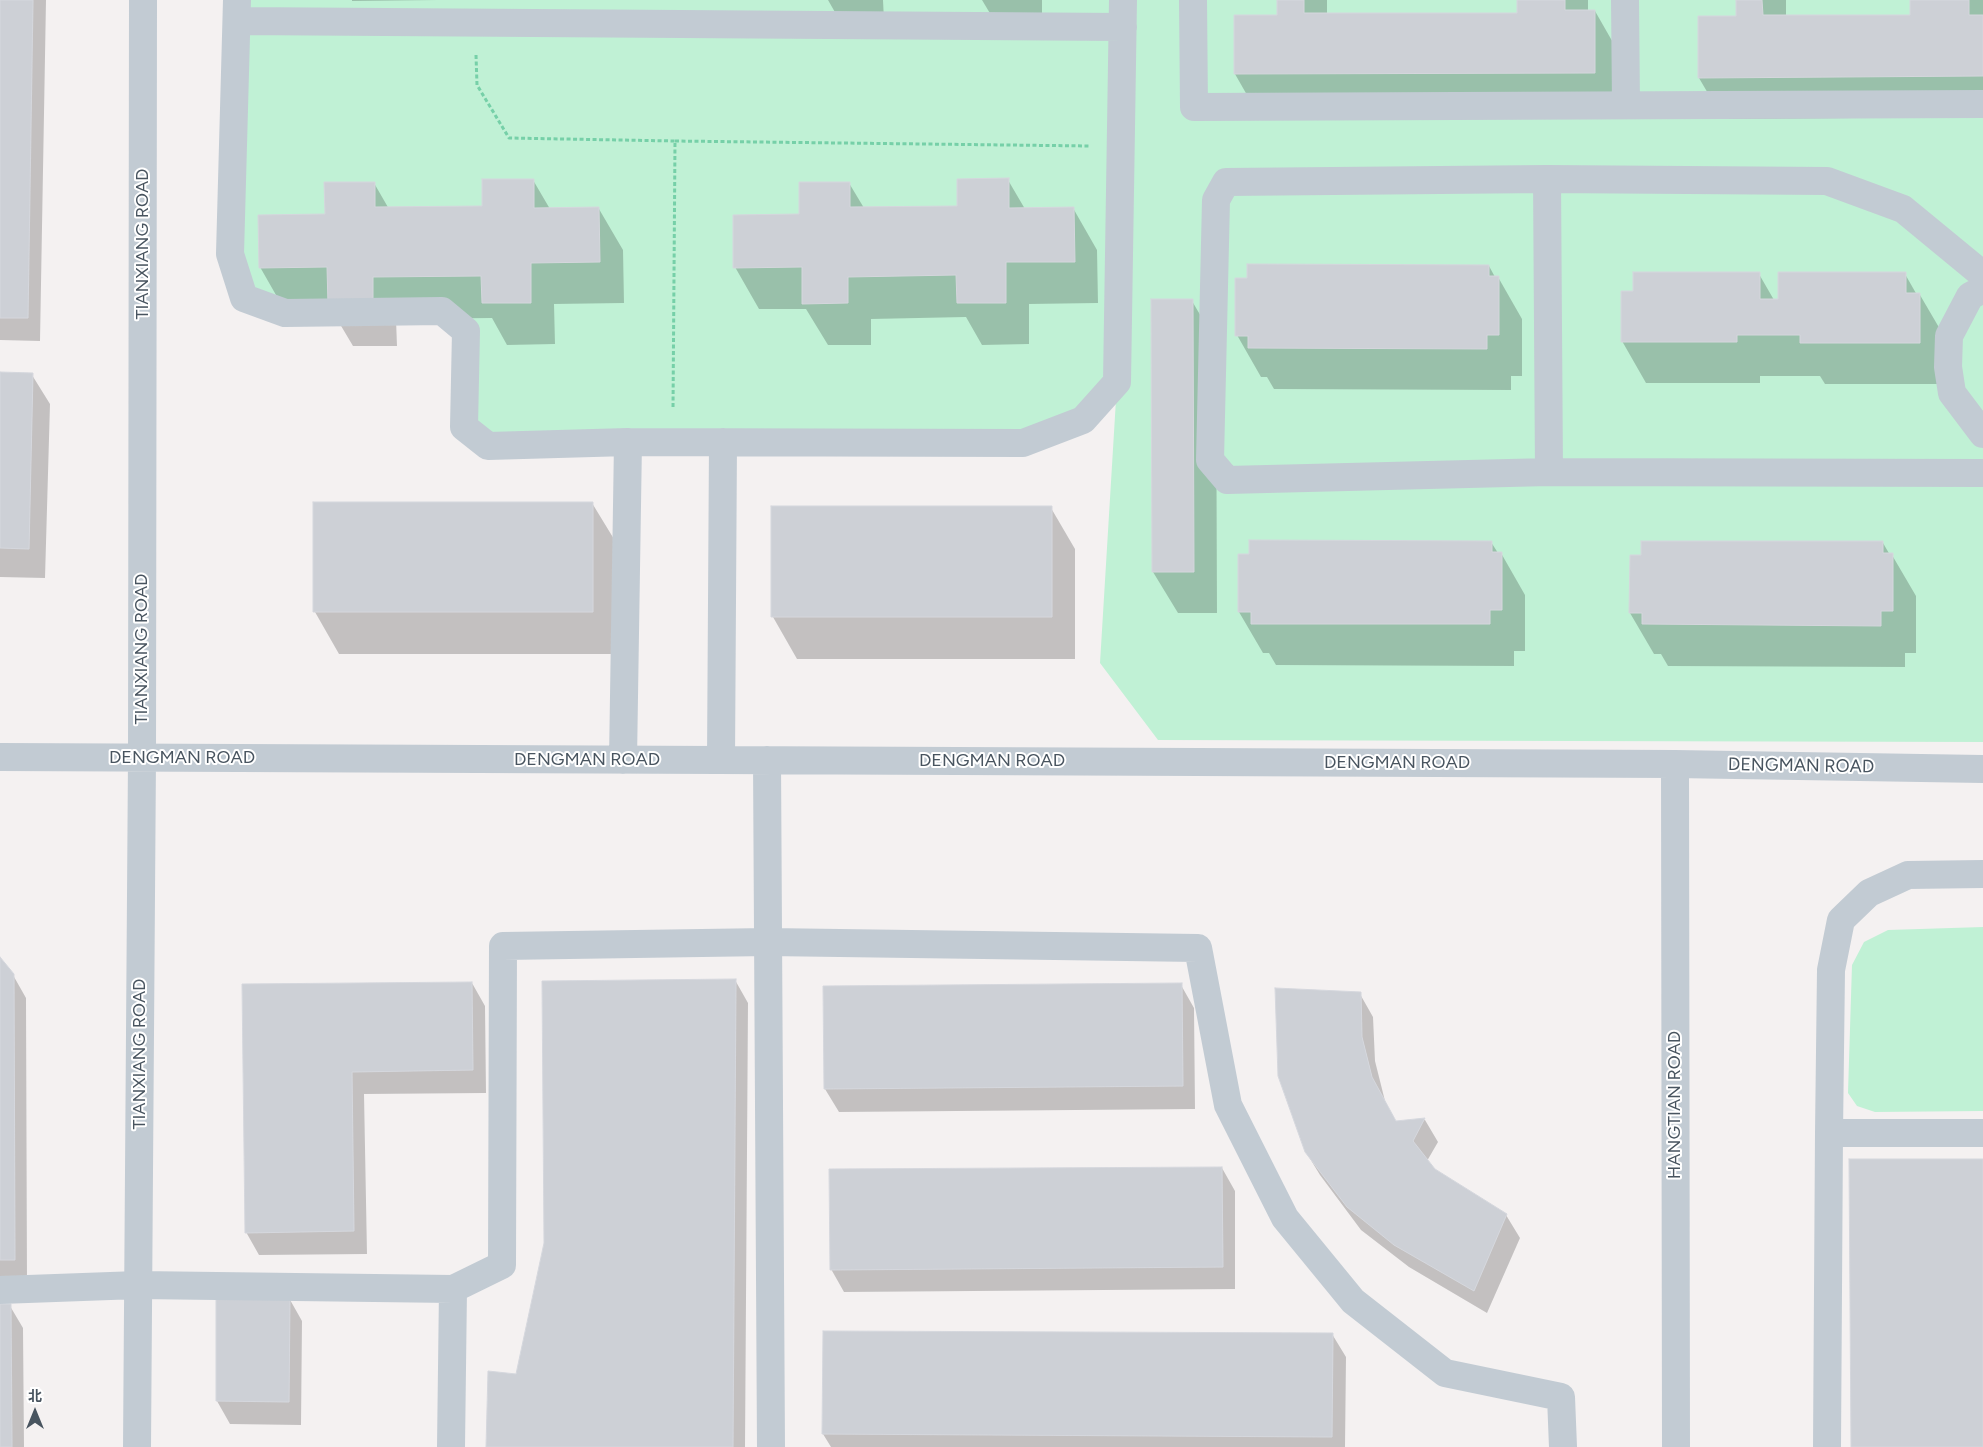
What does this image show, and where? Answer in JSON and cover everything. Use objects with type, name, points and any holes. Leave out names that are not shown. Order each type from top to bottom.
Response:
[{"type":"street","name":"TIANXIANG ROAD","points":[[137,1447],[142,757],[143,0]]},
{"type":"street","points":[[1123,0],[1123,27],[1117,382],[1083,420],[1023,443],[628,442],[488,446],[464,427],[466,331],[442,311],[286,313],[244,298],[230,254],[238,10],[475,22],[1123,27]]},
{"type":"street","points":[[1193,0],[1194,107],[1983,104]]},
{"type":"street","points":[[1625,0],[1626,106]]},
{"type":"street","points":[[1547,179],[1549,472]]},
{"type":"street","points":[[1983,275],[1903,209],[1826,181],[1547,179],[1226,182],[1216,200],[1210,460],[1227,480],[1549,472],[1983,473]]},
{"type":"street","points":[[1983,289],[1970,296],[1949,336],[1948,367],[1952,393],[1983,434]]},
{"type":"street","points":[[623,760],[628,442]]},
{"type":"street","points":[[721,760],[723,442]]},
{"type":"street","name":"DENGMAN ROAD","points":[[0,757],[1675,764],[1983,769]]},
{"type":"street","points":[[767,760],[771,1447]]},
{"type":"street","name":"HANGTIAN ROAD","points":[[1675,764],[1676,1447]]},
{"type":"street","points":[[1827,1447],[1828,1133],[1831,970],[1841,920],[1869,893],[1908,876],[1983,874]]},
{"type":"street","points":[[0,1290],[138,1285],[452,1289],[502,1266],[503,946],[768,942],[1198,948],[1228,1105],[1285,1218],[1353,1301],[1445,1374],[1562,1397],[1563,1447]]},
{"type":"street","points":[[1828,1133],[1983,1133]]},
{"type":"street","points":[[451,1447],[452,1289]]},
{"type":"path","points":[[475,22],[477,85],[509,138],[1121,147]]},
{"type":"path","points":[[672,442],[676,141]]},
{"type":"green space","points":[[231,0],[1983,0],[1983,742],[1158,740],[1100,663],[1117,383],[1023,443],[488,446],[464,427],[466,331],[442,311],[244,298]]},
{"type":"green space","points":[[1983,927],[1983,1111],[1875,1112],[1857,1106],[1848,1093],[1852,965],[1864,942],[1888,930]]},
{"type":"building","points":[[0,0],[33,0],[28,318],[0,318]]},
{"type":"building","points":[[1277,0],[1304,0],[1304,13],[1517,13],[1517,0],[1565,0],[1565,10],[1595,10],[1595,73],[1234,74],[1234,15],[1277,15]]},
{"type":"building","points":[[1736,0],[1762,0],[1763,15],[1910,15],[1910,0],[1969,0],[1969,15],[1983,15],[1983,76],[1698,78],[1698,16],[1736,16]]},
{"type":"building","points":[[1009,178],[1009,208],[1074,207],[1075,262],[1006,262],[1006,303],[957,303],[956,275],[848,277],[848,303],[802,304],[802,267],[733,268],[733,215],[799,214],[799,182],[850,182],[850,207],[957,206],[957,179]]},
{"type":"building","points":[[482,179],[534,179],[534,208],[599,207],[600,262],[531,263],[531,303],[482,303],[481,276],[373,277],[373,304],[328,305],[327,267],[259,268],[258,215],[325,214],[324,182],[375,182],[375,207],[482,206]]},
{"type":"building","points":[[1247,264],[1489,265],[1489,276],[1499,276],[1499,335],[1487,335],[1487,349],[1248,348],[1248,336],[1235,336],[1235,278],[1247,278]]},
{"type":"building","points":[[1633,272],[1760,272],[1760,299],[1778,299],[1778,272],[1906,272],[1906,293],[1920,293],[1920,343],[1800,343],[1800,335],[1737,335],[1737,342],[1621,342],[1621,291],[1633,291]]},
{"type":"building","points":[[1151,299],[1193,299],[1194,572],[1152,572]]},
{"type":"building","points":[[0,372],[33,373],[29,549],[0,548]]},
{"type":"building","points":[[313,502],[593,502],[593,612],[313,612]]},
{"type":"building","points":[[771,506],[1052,506],[1052,617],[771,617]]},
{"type":"building","points":[[1249,540],[1492,541],[1492,552],[1502,552],[1502,610],[1490,610],[1490,624],[1251,624],[1251,612],[1238,612],[1238,554],[1249,554]]},
{"type":"building","points":[[1641,541],[1883,541],[1883,553],[1893,553],[1893,611],[1881,611],[1881,626],[1642,624],[1642,613],[1629,613],[1630,555],[1641,555]]},
{"type":"building","points":[[0,957],[14,974],[15,1260],[0,1260]]},
{"type":"building","points":[[736,979],[733,1447],[486,1447],[488,1371],[516,1374],[544,1243],[542,981]]},
{"type":"building","points":[[472,982],[473,1070],[352,1072],[354,1231],[245,1233],[242,984]]},
{"type":"building","points":[[1182,983],[1183,1086],[824,1089],[823,986]]},
{"type":"building","points":[[1275,988],[1361,992],[1362,1037],[1372,1077],[1396,1121],[1425,1118],[1413,1141],[1435,1169],[1507,1214],[1474,1291],[1394,1245],[1347,1207],[1305,1152],[1278,1076]]},
{"type":"building","points":[[1849,1159],[1983,1159],[1983,1447],[1851,1447]]},
{"type":"building","points":[[1222,1167],[1223,1267],[830,1270],[829,1169]]},
{"type":"building","points":[[216,1297],[290,1297],[289,1402],[216,1401]]},
{"type":"building","points":[[0,1304],[11,1304],[12,1447],[0,1447]]},
{"type":"building","points":[[823,1331],[1333,1333],[1332,1437],[822,1434]]}]
